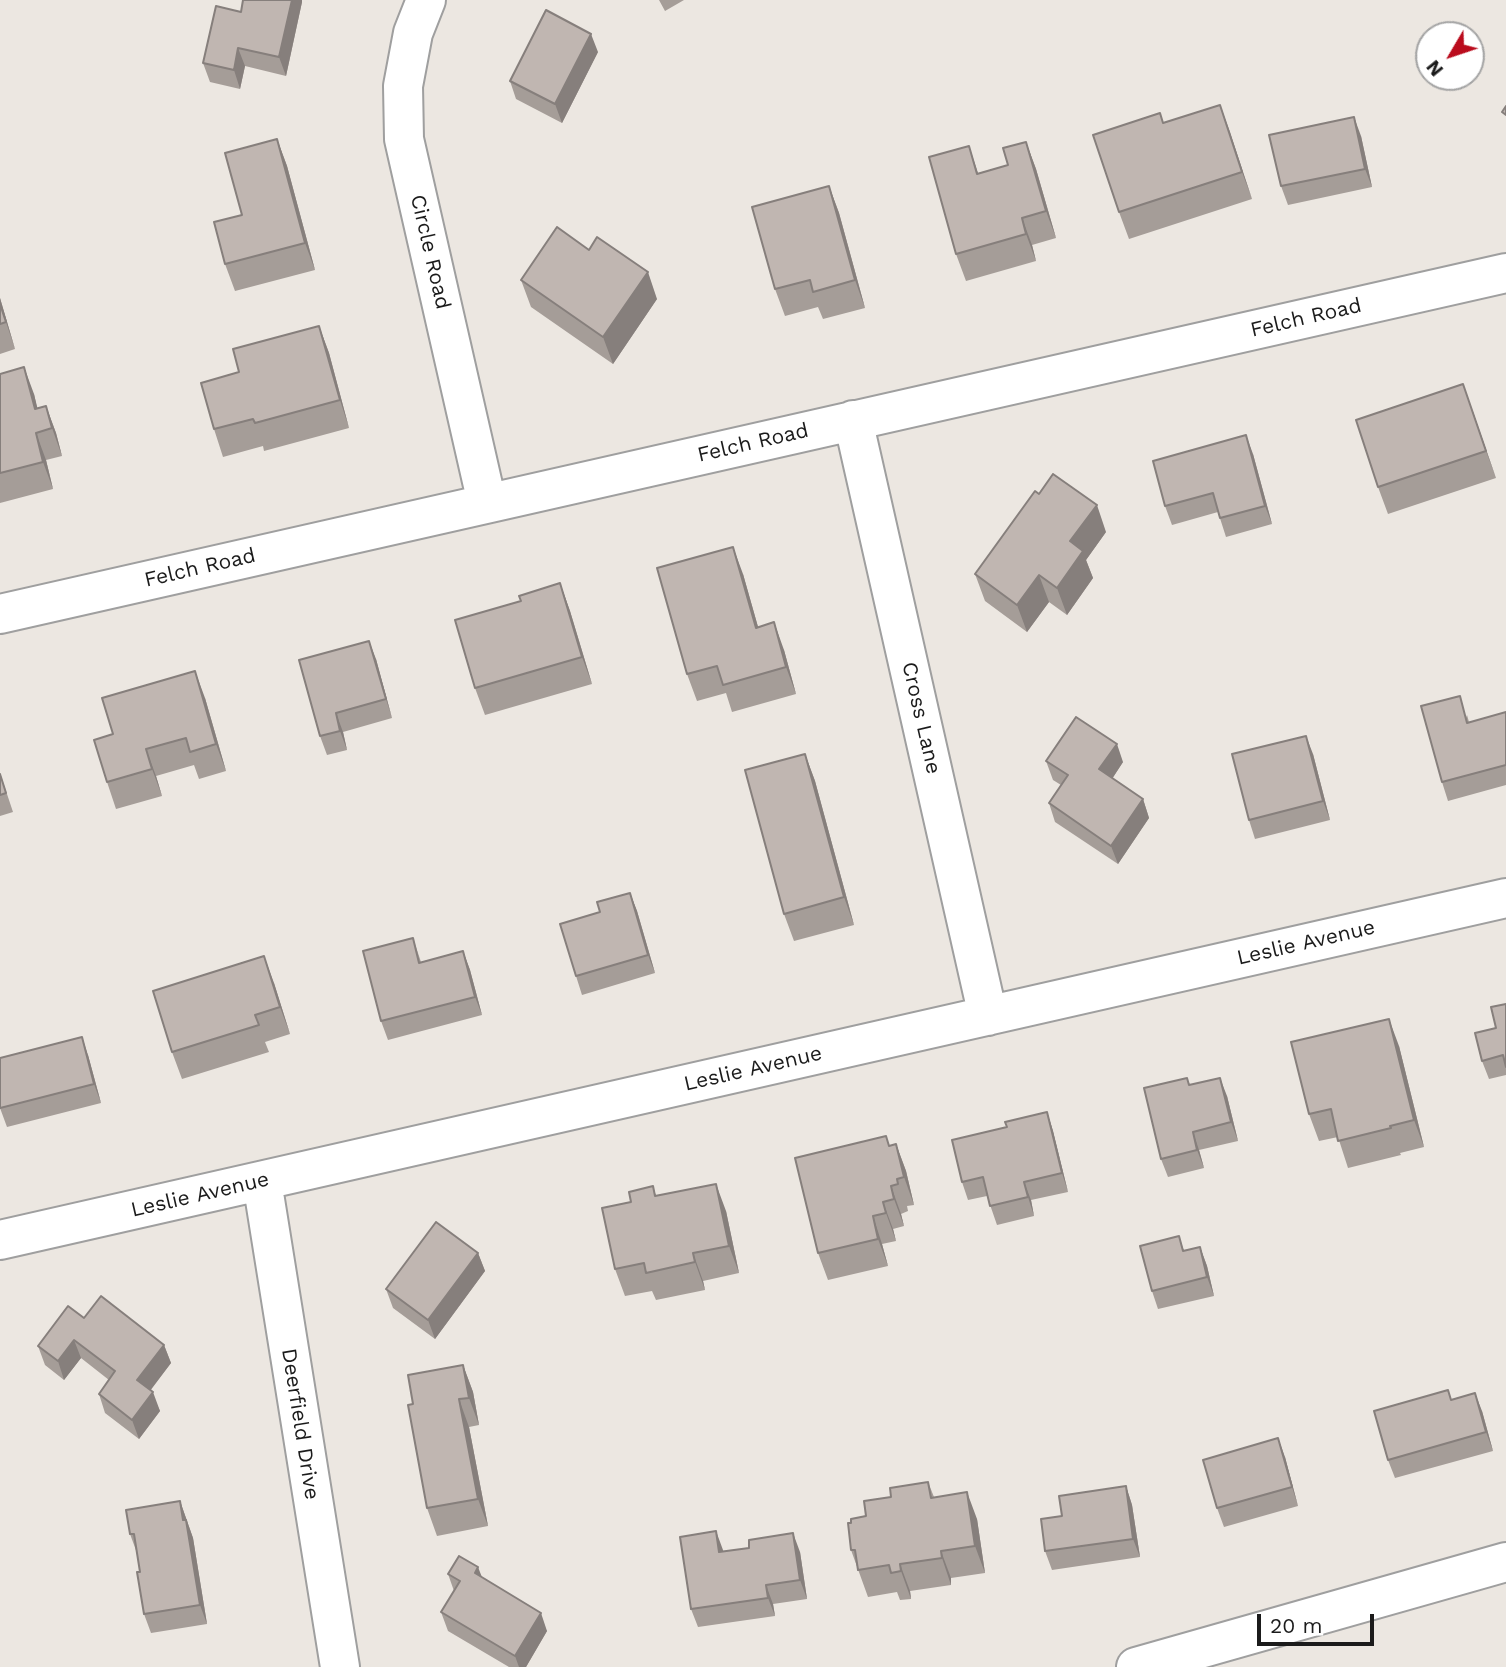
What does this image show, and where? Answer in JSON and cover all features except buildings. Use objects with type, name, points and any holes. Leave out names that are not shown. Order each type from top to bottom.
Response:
[{"type":"street","name":"Circle Road","points":[[426,0],[413,33],[403,86],[404,139],[487,503]]},
{"type":"street","name":"Felch Road","points":[[0,614],[1506,273]]},
{"type":"street","name":"Cross Lane","points":[[853,420],[988,1016]]},
{"type":"street","name":"Leslie Avenue","points":[[0,1240],[1506,898]]},
{"type":"street","name":"Deerfield Drive","points":[[262,1181],[340,1667]]},
{"type":"street","points":[[1136,1667],[1506,1562]]}]
